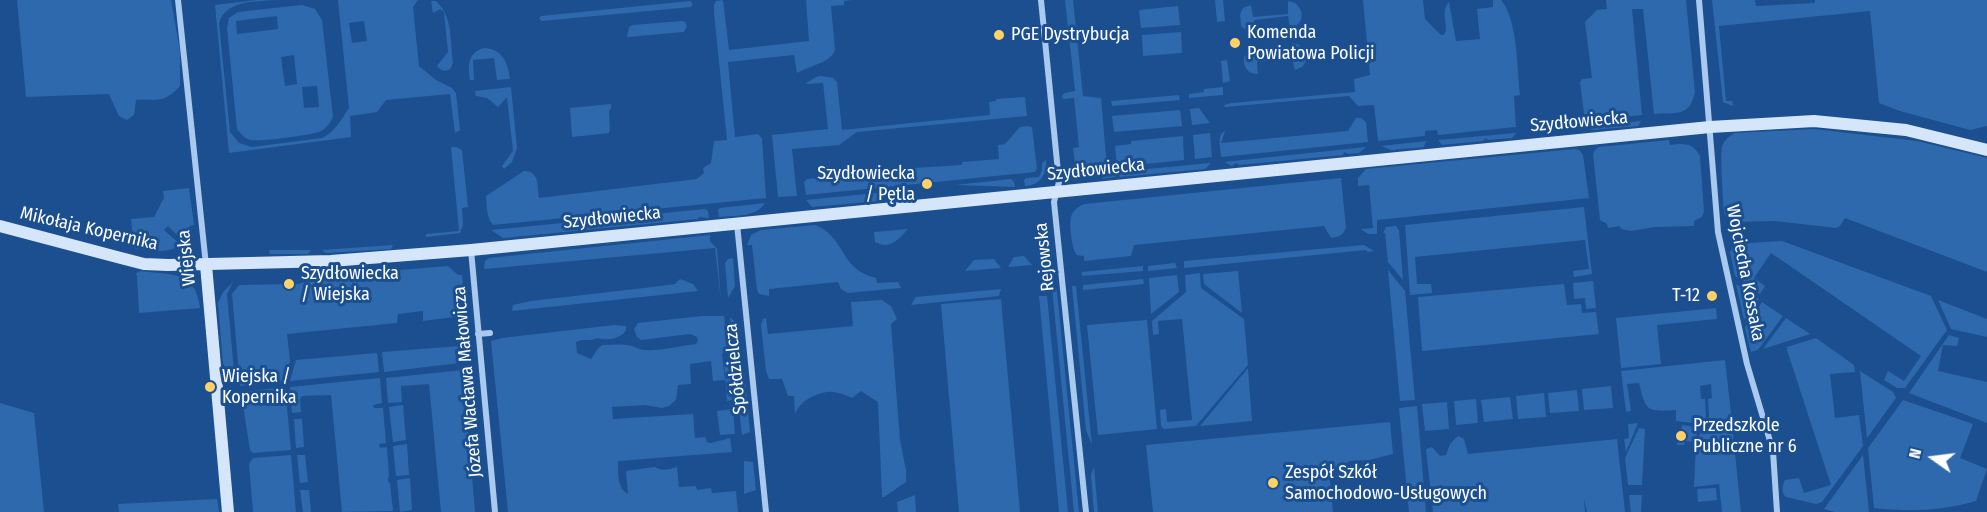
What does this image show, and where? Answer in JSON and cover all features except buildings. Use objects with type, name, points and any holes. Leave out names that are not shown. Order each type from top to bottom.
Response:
[{"type":"street","name":"Wiejska","points":[[178,0],[206,265],[228,512]]},
{"type":"street","name":"Rejowska","points":[[1041,0],[1059,182],[1054,202],[1086,512]]},
{"type":"street","name":"Wojciecha Kossaka","points":[[1699,0],[1718,232],[1747,364],[1773,451],[1777,512]]},
{"type":"street","name":"Szydłowiecka","points":[[206,265],[331,261],[471,250],[1710,127],[1814,121],[1906,130],[1987,150]]},
{"type":"street","name":"Spółdzielcza","points":[[737,224],[766,512]]},
{"type":"street","name":"Mikołaja Kopernika","points":[[0,226],[144,264],[206,265]]},
{"type":"street","name":"Józefa Wacława Małowicza","points":[[471,250],[495,512]]},
{"type":"street","points":[[478,334],[490,333]]},
{"type":"shaded area","points":[[17,0],[171,0],[180,51],[180,86],[165,98],[136,100],[134,115],[127,120],[119,116],[109,94],[26,97]]},
{"type":"shaded area","points":[[275,0],[234,6],[223,15],[219,23],[230,132],[239,143],[252,147],[322,138],[331,132],[349,108],[338,0],[418,0],[413,7],[419,66],[456,93],[460,130],[455,133],[450,94],[386,100],[377,112],[350,116],[351,137],[229,153],[215,5]],"holes":[[[364,21],[367,41],[352,43],[349,23]]]},
{"type":"shaded area","points":[[723,0],[729,50],[809,41],[806,0],[853,0],[844,1],[844,5],[831,6],[835,49],[830,57],[820,63],[797,73],[794,55],[728,62],[735,137],[758,134],[762,138],[766,198],[493,225],[488,215],[486,196],[524,171],[535,177],[539,198],[697,179],[704,173],[703,168],[711,163],[714,141],[727,140],[714,13],[716,1]]},
{"type":"shaded area","points":[[1065,0],[1073,0],[1083,96],[1101,98],[1107,168],[1082,171],[1075,162],[1073,148],[1079,147],[1074,98],[1063,99],[1062,96],[1075,91]]},
{"type":"shaded area","points":[[1215,0],[1223,0],[1225,21],[1217,22]]},
{"type":"shaded area","points":[[1363,0],[1423,0],[1425,19],[1441,35],[1444,35],[1446,31],[1445,10],[1449,2],[1456,41],[1480,39],[1477,9],[1493,7],[1493,0],[1501,0],[1511,20],[1516,45],[1520,95],[1514,96],[1516,127],[1438,135],[1437,130],[1425,131],[1425,136],[1378,141],[1374,105],[1358,106],[1349,96],[1225,107],[1224,105],[1232,103],[1355,92],[1354,79],[1370,75]]},
{"type":"shaded area","points":[[1606,0],[1686,0],[1695,92],[1685,110],[1654,114],[1643,9],[1632,9],[1642,115],[1585,121],[1580,82],[1582,79],[1592,78],[1585,22],[1597,10],[1607,9]]},
{"type":"shaded area","points":[[1712,0],[1755,0],[1756,6],[1815,3],[1815,0],[1987,0],[1987,126],[1970,130],[1879,103],[1870,11],[1719,26],[1726,101],[1732,101],[1733,106],[1723,102]]},
{"type":"shaded area","points":[[431,1],[436,1],[444,12],[440,9],[433,13]]},
{"type":"shaded area","points":[[690,1],[693,4],[691,7],[542,21],[539,19],[541,16]]},
{"type":"shaded area","points":[[1288,1],[1295,3],[1302,14],[1295,26],[1290,28],[1288,16],[1254,20],[1254,32],[1247,31],[1241,26],[1240,14],[1243,8],[1251,5],[1253,17],[1288,14]]},
{"type":"shaded area","points":[[302,5],[315,9],[322,20],[333,117],[323,130],[298,136],[251,140],[237,129],[227,28],[229,18],[238,12]],"holes":[[[277,16],[278,29],[237,34],[236,21]],[[294,55],[297,84],[285,86],[281,57]],[[317,86],[319,107],[304,108],[302,87]]]},
{"type":"shaded area","points":[[1178,6],[1180,25],[1141,28],[1139,10]]},
{"type":"shaded area","points":[[444,12],[448,21],[453,63],[450,69],[442,70],[437,66],[448,52]]},
{"type":"shaded area","points":[[682,21],[687,26],[684,32],[627,37],[629,27],[633,25]]},
{"type":"shaded area","points":[[1181,32],[1182,53],[1143,56],[1142,35]]},
{"type":"shaded area","points":[[1292,43],[1301,46],[1304,51],[1306,61],[1302,67],[1295,70],[1292,59],[1257,62],[1258,74],[1251,73],[1245,67],[1244,57],[1249,49],[1255,47],[1257,59],[1292,56]]},
{"type":"shaded area","points":[[484,48],[500,54],[508,67],[510,79],[497,80],[494,58],[473,60],[474,80],[470,80],[470,61],[474,53]]},
{"type":"shaded area","points":[[1227,60],[1230,81],[1223,83],[1221,61]]},
{"type":"shaded area","points":[[821,76],[833,78],[837,82],[842,130],[990,115],[989,102],[996,101],[996,99],[1025,97],[1027,116],[857,132],[839,145],[792,149],[797,196],[778,197],[772,135],[828,129],[823,83],[805,84]]},
{"type":"shaded area","points":[[511,87],[517,148],[512,162],[504,169],[502,166],[513,151],[507,97],[498,107],[487,98],[476,96],[475,91]]},
{"type":"shaded area","points":[[1223,87],[1223,95],[1189,98],[1189,94],[1204,92],[1204,89]]},
{"type":"shaded area","points":[[1179,95],[1180,100],[1112,106],[1111,101]]},
{"type":"shaded area","points":[[611,104],[609,133],[572,137],[570,108]]},
{"type":"shaded area","points":[[1199,108],[1210,123],[1192,125],[1190,109]]},
{"type":"shaded area","points":[[1180,110],[1182,126],[1114,132],[1112,116]]},
{"type":"shaded area","points":[[1569,116],[1570,122],[1545,125],[1544,119]]},
{"type":"shaded area","points":[[1356,118],[1361,118],[1366,122],[1368,142],[1221,157],[1220,139],[1225,131],[1221,143],[1348,131]]},
{"type":"shaded area","points":[[1641,121],[1638,126],[1592,130],[1587,126]]},
{"type":"shaded area","points":[[1020,127],[1032,127],[1037,169],[1035,172],[806,195],[804,182],[807,179],[897,171],[897,169],[962,165],[962,162],[999,159],[998,145],[1005,144]]},
{"type":"shaded area","points":[[1814,129],[1917,141],[1987,158],[1987,272],[1845,218],[1836,228],[1775,221],[1732,222],[1729,220],[1724,211],[1721,168],[1722,147],[1727,138],[1735,133]]},
{"type":"shaded area","points":[[1210,133],[1212,157],[1195,159],[1193,135]]},
{"type":"shaded area","points":[[1516,133],[1512,138],[1488,140],[1486,138],[1483,141],[1442,145],[1438,140]]},
{"type":"shaded area","points":[[1183,136],[1184,160],[1117,167],[1115,146],[1131,144],[1131,141]]},
{"type":"shaded area","points":[[1669,140],[1670,145],[1691,146],[1700,156],[1704,211],[1702,217],[1694,221],[1694,226],[1655,227],[1631,231],[1619,226],[1608,228],[1607,224],[1600,220],[1593,154],[1595,150],[1599,147]]},
{"type":"shaded area","points":[[1426,141],[1424,147],[1391,150],[1381,146]]},
{"type":"shaded area","points":[[451,147],[462,150],[468,207],[462,208],[463,225],[460,233],[426,237],[426,234],[459,231]]},
{"type":"shaded area","points":[[1366,147],[1359,153],[1344,152],[1343,155],[1239,165],[1236,163],[1232,166],[1224,162]]},
{"type":"shaded area","points":[[1575,149],[1583,155],[1589,198],[1377,220],[1377,234],[1368,234],[1361,229],[1373,228],[1369,185],[1358,186],[1358,178],[1366,169]]},
{"type":"shaded area","points":[[1046,160],[1042,178],[1035,184],[1025,186],[1026,178],[1039,177],[1042,163]]},
{"type":"shaded area","points":[[1211,163],[1205,169],[1120,177],[1118,175],[1102,179],[1105,173]]},
{"type":"shaded area","points":[[1341,178],[1346,227],[1342,234],[1336,237],[1331,238],[1324,226],[1134,245],[1131,256],[1084,261],[1084,256],[1077,255],[1074,248],[1071,217],[1076,209],[1084,204]]},
{"type":"shaded area","points":[[1011,179],[1015,187],[955,185]]},
{"type":"shaded area","points":[[189,188],[194,225],[190,226],[184,242],[168,226],[164,230],[181,245],[164,251],[134,248],[131,219],[154,217],[164,198],[163,191]]},
{"type":"shaded area","points":[[906,190],[878,201],[812,207],[806,200]]},
{"type":"shaded area","points":[[765,203],[761,208],[750,213],[719,217],[720,208]]},
{"type":"shaded area","points":[[1584,207],[1592,274],[1574,277],[1573,271],[1589,269],[1585,240],[1415,257],[1417,284],[1431,284],[1432,293],[1410,295],[1405,225]]},
{"type":"shaded area","points":[[705,209],[708,211],[709,218],[699,217],[698,219],[503,238],[491,230]]},
{"type":"shaded area","points":[[816,225],[833,238],[855,268],[876,278],[877,283],[898,282],[901,288],[848,293],[841,289],[838,282],[769,289],[769,296],[759,294],[752,245],[747,245],[751,235],[761,230]]},
{"type":"shaded area","points":[[1396,226],[1399,230],[1403,280],[1388,262],[1385,233],[1383,233],[1386,227]]},
{"type":"shaded area","points":[[908,229],[897,240],[889,244],[875,242],[874,232]]},
{"type":"shaded area","points":[[710,235],[710,241],[717,249],[721,301],[715,248],[484,269],[485,261],[489,258]]},
{"type":"shaded area","points":[[1782,241],[1931,296],[1947,330],[1905,388],[1897,388],[1884,380],[1888,371],[1904,381],[1921,356],[1771,253],[1754,278],[1765,286],[1760,294],[1735,276],[1730,252],[1734,244]]},
{"type":"shaded area","points":[[393,245],[391,249],[326,253],[322,250]]},
{"type":"shaded area","points":[[1364,245],[1374,251],[1184,268],[1184,261]]},
{"type":"shaded area","points":[[269,250],[311,250],[308,254],[270,254]]},
{"type":"shaded area","points":[[1024,256],[1032,265],[1008,267],[1014,257]]},
{"type":"shaded area","points":[[733,258],[735,286],[728,298],[725,263],[728,259]]},
{"type":"shaded area","points":[[994,259],[1001,268],[965,271],[974,260]]},
{"type":"shaded area","points":[[1175,263],[1177,268],[1148,271],[1148,266]]},
{"type":"shaded area","points":[[448,266],[458,275],[462,275],[466,320],[459,321],[454,317],[423,321],[423,311],[398,314],[397,323],[287,334],[290,361],[284,381],[240,386],[232,294],[239,285],[298,284],[327,276]]},
{"type":"shaded area","points":[[1143,266],[1143,271],[1082,276],[1082,272]]},
{"type":"shaded area","points":[[1388,270],[1405,291],[1415,400],[1400,401]]},
{"type":"shaded area","points":[[140,271],[171,274],[187,281],[198,296],[200,308],[139,313],[137,275],[135,274]]},
{"type":"shaded area","points":[[1238,271],[1242,313],[1204,284],[1203,274]]},
{"type":"shaded area","points":[[1200,273],[1201,288],[1244,319],[1248,365],[1196,426],[1164,429],[1161,426],[1160,410],[1166,409],[1167,422],[1192,420],[1182,319],[1158,321],[1159,334],[1153,335],[1152,321],[1186,292],[1185,275]]},
{"type":"shaded area","points":[[1177,275],[1179,292],[1151,314],[1149,278]]},
{"type":"shaded area","points":[[680,279],[693,284],[698,291],[512,311],[513,305],[531,301],[675,284]]},
{"type":"shaded area","points":[[1143,279],[1144,284],[1083,290],[1083,285]]},
{"type":"shaded area","points":[[1593,281],[1596,308],[1586,309],[1585,298],[1574,299],[1573,283]]},
{"type":"shaded area","points":[[233,282],[227,294],[234,371],[227,369],[223,363],[218,303],[223,292]]},
{"type":"shaded area","points":[[1564,284],[1567,305],[1581,304],[1582,313],[1596,312],[1599,334],[1422,351],[1418,297]]},
{"type":"shaded area","points":[[1736,284],[1759,299],[1744,320]]},
{"type":"shaded area","points":[[1072,286],[1076,286],[1092,445],[1086,430]]},
{"type":"shaded area","points":[[1052,288],[1056,288],[1057,292],[1079,512],[1074,512]]},
{"type":"shaded area","points":[[1001,289],[999,296],[911,305],[916,297]]},
{"type":"shaded area","points":[[1039,296],[1047,296],[1068,512],[1059,512]]},
{"type":"shaded area","points":[[1001,299],[1020,512],[959,512],[941,304]]},
{"type":"shaded area","points":[[882,300],[891,306],[897,319],[891,324],[900,440],[906,470],[906,482],[884,497],[882,497],[878,402],[861,391],[852,398],[827,392],[808,399],[800,405],[795,414],[794,396],[788,396],[782,379],[769,379],[761,325],[763,319],[766,318],[768,334],[853,326],[851,302]]},
{"type":"shaded area","points":[[1938,300],[1987,319],[1987,337],[1951,329]]},
{"type":"shaded area","points":[[1762,302],[1783,316],[1758,350],[1751,352],[1745,328]]},
{"type":"shaded area","points":[[1716,308],[1717,319],[1657,325],[1661,364],[1621,368],[1616,318]]},
{"type":"shaded area","points":[[701,316],[724,316],[728,352],[722,353],[725,380],[713,381],[711,361],[690,364],[691,384],[678,385],[676,400],[669,406],[662,408],[645,405],[612,407],[613,419],[693,414],[695,438],[705,437],[707,442],[711,443],[730,438],[732,452],[618,461],[619,480],[622,488],[628,494],[626,471],[655,467],[666,470],[677,467],[679,487],[696,486],[697,490],[711,488],[712,493],[736,491],[738,512],[508,512],[491,341],[614,325],[626,326],[624,333],[617,337],[576,342],[577,353],[591,359],[597,349],[603,345],[624,345],[650,350],[696,344],[697,337],[690,334],[641,340],[634,329],[638,323]]},
{"type":"shaded area","points":[[730,317],[740,327],[741,348],[734,352]]},
{"type":"shaded area","points":[[1786,318],[1810,334],[1763,349]]},
{"type":"shaded area","points":[[1147,320],[1157,429],[1098,435],[1087,325]]},
{"type":"shaded area","points":[[461,335],[468,338],[470,352],[468,362],[384,372],[382,352],[460,346]]},
{"type":"shaded area","points":[[1949,335],[1959,338],[1957,346],[1943,345],[1938,371],[1987,382],[1987,423],[1909,393]]},
{"type":"shaded area","points":[[1816,338],[1854,365],[1855,372],[1830,374],[1835,418],[1859,415],[1863,446],[1822,502],[1816,504],[1786,497],[1783,494],[1783,485],[1785,480],[1799,478],[1804,493],[1831,485],[1787,350],[1787,347]]},
{"type":"shaded area","points":[[377,353],[379,372],[290,381],[296,360]]},
{"type":"shaded area","points":[[735,360],[743,362],[747,399],[738,402]]},
{"type":"shaded area","points":[[1725,360],[1733,431],[1704,426],[1709,416],[1708,399],[1712,398],[1711,384],[1700,386],[1701,399],[1705,399],[1706,416],[1702,424],[1676,421],[1676,410],[1659,411],[1649,408],[1639,383],[1627,384],[1631,411],[1626,412],[1621,371]]},
{"type":"shaded area","points":[[724,361],[728,361],[732,400],[727,401]]},
{"type":"shaded area","points":[[1248,368],[1252,421],[1200,426]]},
{"type":"shaded area","points":[[463,370],[475,512],[441,512],[429,384],[401,386],[402,402],[388,403],[386,378]]},
{"type":"shaded area","points":[[1860,371],[1893,392],[1896,398],[1867,438]]},
{"type":"shaded area","points":[[380,378],[382,403],[373,405],[374,408],[383,408],[386,443],[379,444],[380,448],[387,447],[388,482],[390,483],[393,511],[342,512],[331,395],[302,396],[300,399],[301,412],[292,413],[290,387]]},
{"type":"shaded area","points":[[1611,386],[1613,408],[1584,410],[1582,389]]},
{"type":"shaded area","points":[[285,387],[291,450],[253,453],[250,450],[241,392]]},
{"type":"shaded area","points":[[1577,390],[1579,411],[1550,413],[1548,393]]},
{"type":"shaded area","points":[[1544,393],[1546,417],[1518,419],[1516,396]]},
{"type":"shaded area","points":[[1510,397],[1513,419],[1484,422],[1481,400]]},
{"type":"shaded area","points":[[1476,399],[1478,423],[1456,425],[1454,401]]},
{"type":"shaded area","points":[[1903,400],[1973,424],[1960,458],[1987,469],[1976,501],[1925,510],[1874,508],[1868,448]]},
{"type":"shaded area","points":[[1447,402],[1449,429],[1425,431],[1422,404]]},
{"type":"shaded area","points":[[0,403],[34,413],[44,512],[0,512]]},
{"type":"shaded area","points":[[403,405],[406,440],[393,442],[389,407]]},
{"type":"shaded area","points":[[1417,406],[1426,512],[1409,512],[1399,408]]},
{"type":"shaded area","points":[[733,409],[735,434],[720,435],[717,411]]},
{"type":"shaded area","points":[[739,409],[748,410],[750,432],[742,435]]},
{"type":"shaded area","points":[[294,419],[302,419],[304,447],[296,448]]},
{"type":"shaded area","name":"Zespół Szkół Samochodowo-Usługowych","points":[[1390,422],[1393,454],[1369,460],[1349,461],[1336,468],[1334,463],[1328,463],[1333,512],[1153,512],[1146,445]]},
{"type":"shaded area","points":[[1638,423],[1626,452],[1624,439],[1629,438],[1628,424]]},
{"type":"shaded area","points":[[1682,425],[1700,428],[1693,442],[1685,441],[1684,445],[1677,445],[1678,438],[1681,438]]},
{"type":"shaded area","points":[[1639,428],[1645,429],[1642,485],[1628,485],[1625,458]]},
{"type":"shaded area","points":[[1703,428],[1733,434],[1741,512],[1722,512],[1719,484],[1694,487],[1696,442]]},
{"type":"shaded area","points":[[1458,436],[1464,439],[1468,454],[1617,439],[1625,512],[1587,512],[1584,499],[1585,512],[1433,512],[1426,449],[1432,447],[1440,456],[1446,455],[1450,444]]},
{"type":"shaded area","points":[[407,444],[409,475],[396,476],[393,446]]},
{"type":"shaded area","points":[[291,455],[296,512],[253,512],[249,464],[253,458]]},
{"type":"shaded area","points":[[297,455],[305,455],[308,482],[300,483]]},
{"type":"shaded area","points":[[1863,455],[1869,512],[1835,512],[1824,509]]},
{"type":"shaded area","points":[[744,461],[753,462],[756,490],[744,494]]},
{"type":"shaded area","points":[[1094,467],[1098,512],[1094,512],[1091,475]]},
{"type":"shaded area","points":[[410,478],[412,510],[400,512],[397,480]]},
{"type":"shaded area","points":[[1716,488],[1717,500],[1698,502],[1697,489]]},
{"type":"shaded area","points":[[300,490],[309,490],[311,512],[303,512]]},
{"type":"shaded area","points":[[915,495],[916,512],[898,512],[897,502]]},
{"type":"shaded area","points":[[1629,495],[1642,495],[1641,512],[1631,512]]},
{"type":"shaded area","points":[[217,499],[219,512],[119,512],[118,504]]},
{"type":"place","name":"PGE Dystrybucja","points":[[999,35]]},
{"type":"place","name":"Komenda Powiatowa Policji","points":[[1235,43]]},
{"type":"place","name":"Szydłowiecka / Pętla","points":[[927,184]]},
{"type":"place","name":"Szydłowiecka / Wiejska","points":[[289,284]]},
{"type":"place","name":"T-12","points":[[1712,296]]},
{"type":"place","name":"Wiejska / Kopernika","points":[[210,387]]},
{"type":"place","name":"Przedszkole Publiczne nr 6","points":[[1681,436]]},
{"type":"place","name":"Zespół Szkół Samochodowo-Usługowych","points":[[1273,483]]}]
